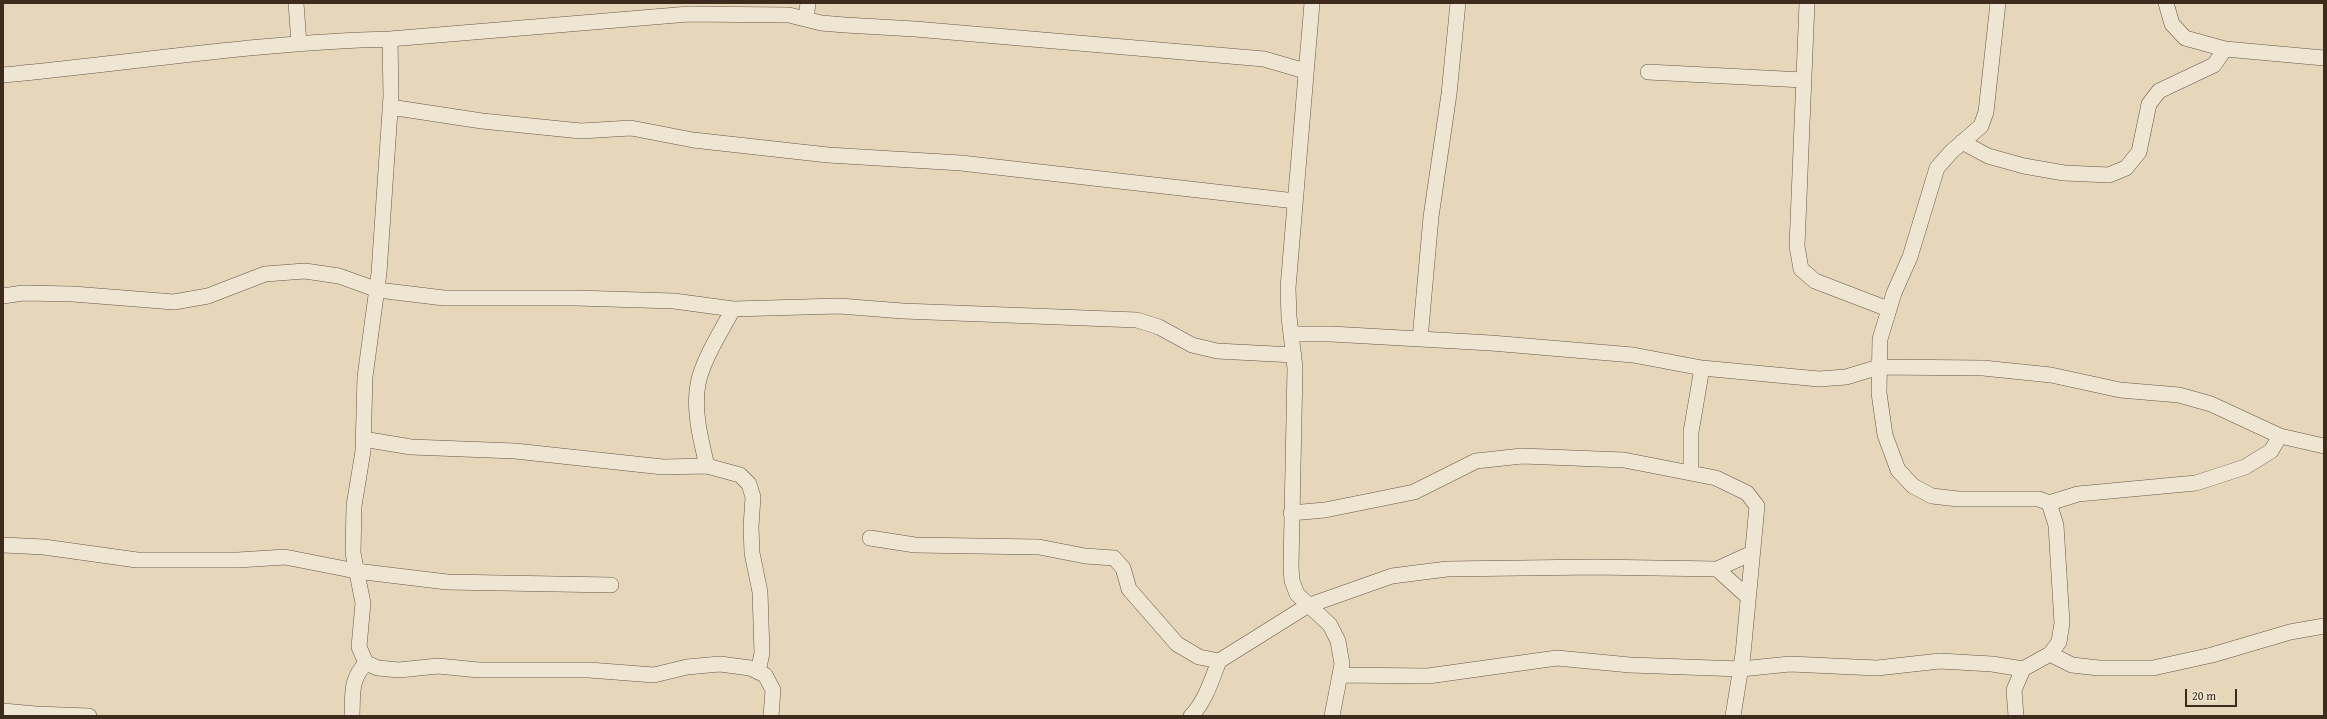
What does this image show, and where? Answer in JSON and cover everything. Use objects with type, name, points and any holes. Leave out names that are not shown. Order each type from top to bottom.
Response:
[{"type":"street","points":[[296,3],[299,44]]},
{"type":"street","points":[[806,19],[808,3]]},
{"type":"street","points":[[1312,3],[1305,71],[1288,288],[1294,355],[1291,513],[1292,581],[1296,594],[1307,606],[1321,615],[1330,625],[1338,641],[1342,664],[1332,716]]},
{"type":"street","points":[[1420,339],[1431,217],[1448,101],[1458,3]]},
{"type":"street","points":[[1807,3],[1802,80],[1797,246],[1802,269],[1815,280],[1888,309]]},
{"type":"street","points":[[1998,3],[1986,112],[1981,126],[1962,142],[1937,168],[1910,257],[1888,309],[1880,339],[1878,393],[1885,435],[1898,470],[1912,486],[1932,496],[1958,499],[2039,499],[2049,503],[2078,494],[2196,483],[2245,467],[2271,451],[2280,436]]},
{"type":"street","points":[[2166,3],[2172,24],[2185,38],[2225,49],[2324,58]]},
{"type":"street","points":[[3,75],[299,44],[390,39],[689,14],[789,15],[845,25],[915,29],[1264,59],[1305,71]]},
{"type":"street","points":[[390,39],[390,107],[378,290],[371,324],[365,377],[363,439],[354,506],[352,553],[363,603],[359,647],[366,663],[378,668],[398,670],[438,666],[479,670],[589,670],[654,675],[687,667],[720,664],[750,668],[765,675],[773,690],[771,716]]},
{"type":"street","points":[[1962,142],[1988,156],[2024,166],[2064,173],[2109,175],[2126,168],[2139,152],[2149,104],[2159,91],[2214,65],[2225,49]]},
{"type":"street","points":[[1648,72],[1802,80]]},
{"type":"street","points":[[390,107],[482,121],[581,131],[631,128],[708,142],[828,155],[961,163],[1295,201]]},
{"type":"street","points":[[3,296],[23,293],[73,294],[174,302],[208,296],[265,274],[305,270],[339,276],[378,290],[444,298],[576,298],[674,302],[733,309],[839,306],[903,311],[1137,320],[1159,327],[1192,345],[1211,350],[1294,355]]},
{"type":"street","points":[[707,466],[698,427],[698,384],[706,363],[733,309]]},
{"type":"street","points":[[1291,334],[1491,342],[1633,355],[1702,368],[1819,379],[1846,377],[1879,367],[1991,369],[2051,375],[2120,390],[2179,396],[2211,404],[2280,436],[2324,446]]},
{"type":"street","points":[[1691,473],[1692,432],[1702,368]]},
{"type":"street","points":[[363,439],[411,447],[515,451],[663,467],[707,466],[740,475],[749,484],[753,497],[751,527],[752,554],[760,592],[762,653],[758,672]]},
{"type":"street","points":[[1291,513],[1325,510],[1414,492],[1476,461],[1522,456],[1624,460],[1716,478],[1747,493],[1757,506],[1741,669],[1733,716]]},
{"type":"street","points":[[2016,716],[2014,690],[2023,669],[2050,654],[2059,642],[2062,623],[2056,525],[2049,503]]},
{"type":"street","points":[[870,538],[915,545],[1039,547],[1085,556],[1114,558],[1123,568],[1129,589],[1177,644],[1199,657],[1219,661]]},
{"type":"street","points":[[3,545],[44,547],[137,560],[238,560],[285,557],[356,570],[447,582],[611,585]]},
{"type":"street","points":[[1192,716],[1210,683],[1219,661],[1307,606],[1392,576],[1447,569],[1594,567],[1717,569],[1752,553]]},
{"type":"street","points":[[1717,569],[1748,597]]},
{"type":"street","points":[[2050,654],[2072,665],[2099,668],[2153,668],[2212,655],[2290,632],[2324,626]]},
{"type":"street","points":[[1340,675],[1428,676],[1557,658],[1630,665],[1741,669],[1790,664],[1877,668],[1940,661],[1992,664],[2023,669]]},
{"type":"street","points":[[352,716],[353,688],[356,674],[366,663]]},
{"type":"street","points":[[3,711],[89,716]]}]
